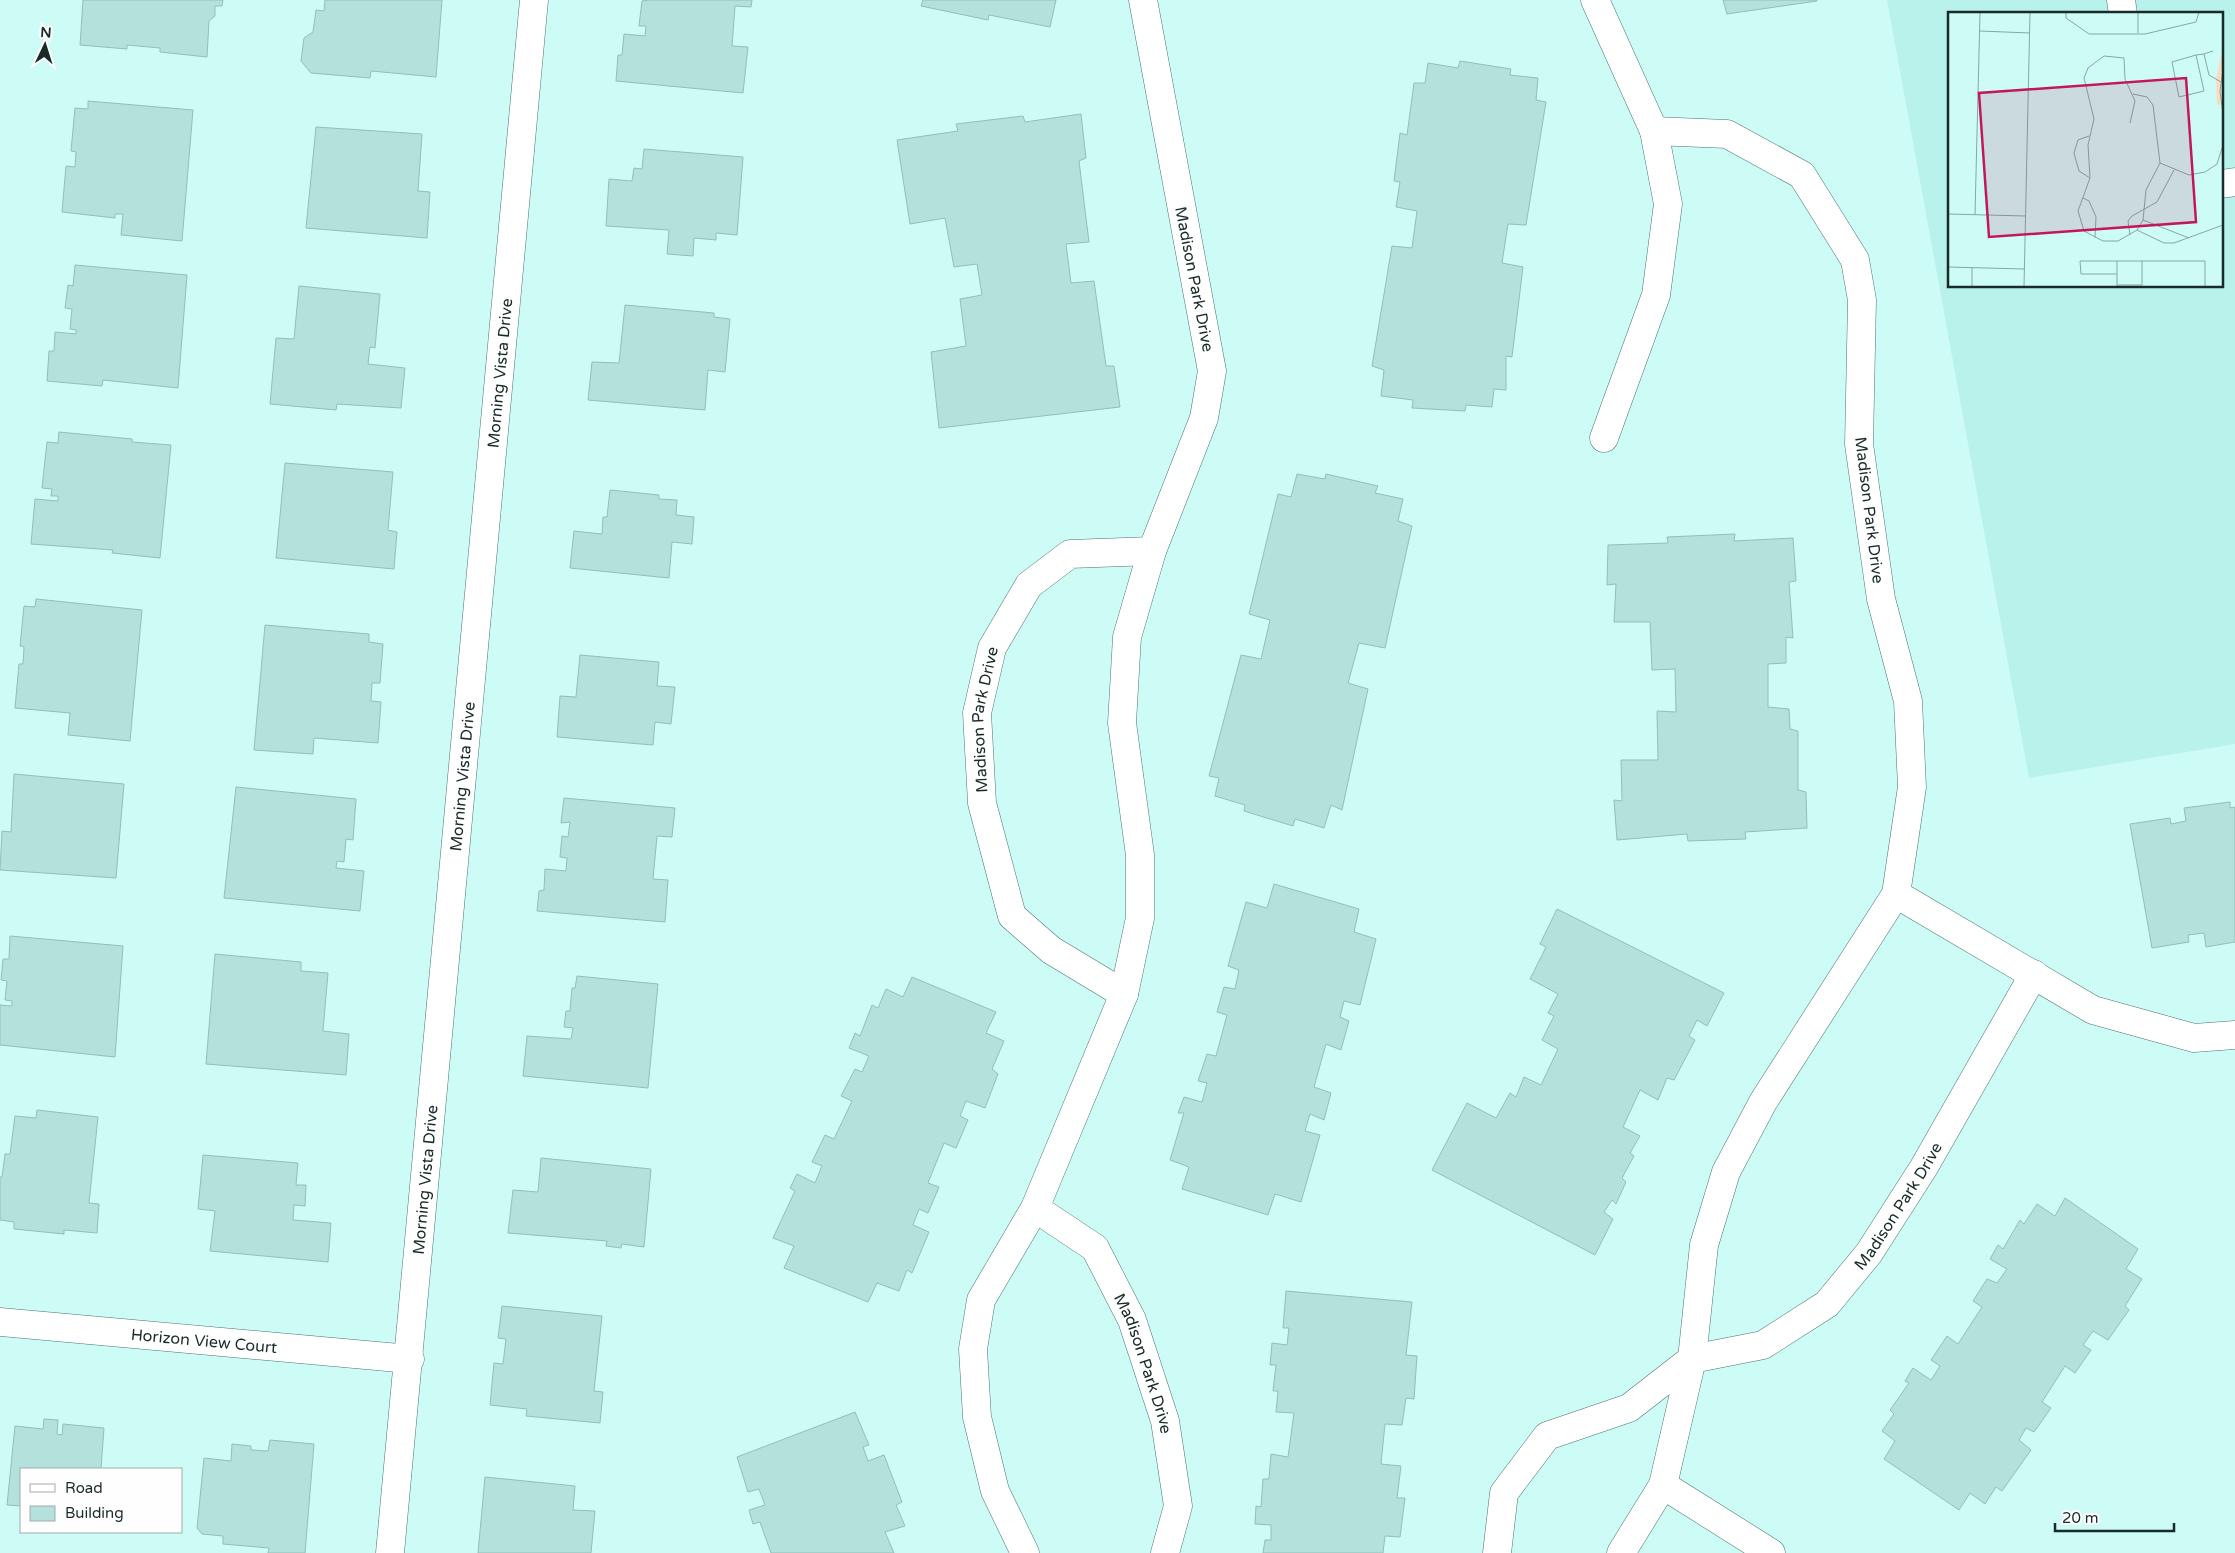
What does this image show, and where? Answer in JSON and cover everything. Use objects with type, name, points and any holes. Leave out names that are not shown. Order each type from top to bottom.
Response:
[{"type":"street","name":"Morning Vista Drive","points":[[390,1553],[410,1359],[534,0]]},
{"type":"street","name":"Madison Park Drive","points":[[1025,1553],[996,1491],[977,1417],[973,1349],[981,1300],[1035,1208],[1124,994],[1140,918],[1140,855],[1122,723],[1127,637],[1152,551],[1204,418],[1212,371],[1143,0]]},
{"type":"street","points":[[1595,0],[1654,131],[1668,204],[1656,295],[1604,438]]},
{"type":"street","name":"Madison Park Drive","points":[[1621,1553],[1663,1485],[1692,1359],[1704,1245],[1726,1172],[1763,1102],[1896,894],[1912,786],[1908,701],[1881,599],[1859,444],[1862,300],[1855,260],[1802,175],[1727,134],[1654,131]]},
{"type":"street","points":[[2222,184],[2235,182]]},
{"type":"street","name":"Madison Park Drive","points":[[1124,994],[1051,950],[1012,916],[982,802],[977,713],[992,648],[1030,584],[1070,554],[1152,551]]},
{"type":"street","points":[[1896,894],[2093,1010],[2194,1038],[2235,1035]]},
{"type":"street","name":"Madison Park Drive","points":[[1496,1553],[1504,1493],[1547,1436],[1628,1408],[1692,1359],[1764,1345],[1827,1304],[1870,1253],[1924,1168],[2034,974]]},
{"type":"street","name":"Madison Park Drive","points":[[1035,1208],[1095,1248],[1132,1320],[1165,1421],[1178,1506],[1165,1553]]},
{"type":"street","name":"Horizon View Court","points":[[0,1322],[410,1359]]},
{"type":"street","points":[[1663,1485],[1771,1553]]},
{"type":"shaded area","points":[[1887,0],[2235,0],[2235,744],[2029,778]]},
{"type":"building","points":[[83,0],[223,0],[222,6],[215,6],[215,16],[209,21],[207,57],[160,52],[160,48],[127,45],[127,49],[80,45]]},
{"type":"building","points":[[325,0],[442,0],[436,77],[371,71],[370,78],[311,73],[301,61],[304,38],[313,32],[316,10],[324,11]]},
{"type":"building","points":[[752,0],[751,7],[735,6],[732,46],[748,47],[743,93],[616,81],[618,55],[622,55],[624,34],[645,36],[646,26],[639,26],[642,1]]},
{"type":"building","points":[[923,0],[1056,0],[1050,27],[989,15],[988,20],[921,6]]},
{"type":"building","points":[[1723,0],[1817,0],[1817,1],[1727,14]]},
{"type":"building","points":[[1460,61],[1511,69],[1510,75],[1538,78],[1536,100],[1546,102],[1526,225],[1508,224],[1502,263],[1523,267],[1512,357],[1506,356],[1506,390],[1494,389],[1492,407],[1466,405],[1465,411],[1412,408],[1413,400],[1381,396],[1384,370],[1372,366],[1392,246],[1412,248],[1417,211],[1396,207],[1400,182],[1394,181],[1400,133],[1407,135],[1414,83],[1425,83],[1428,63],[1458,68]]},
{"type":"building","points":[[88,101],[193,110],[182,241],[121,235],[123,214],[115,214],[115,218],[62,212],[66,166],[75,167],[76,152],[71,151],[75,108],[88,109]]},
{"type":"building","points":[[1081,114],[1086,158],[1079,161],[1089,242],[1066,244],[1071,283],[1094,281],[1106,366],[1114,366],[1120,407],[939,428],[931,352],[966,346],[960,299],[982,295],[977,264],[954,267],[945,218],[910,224],[897,140],[958,131],[956,124],[1023,116],[1025,122]]},
{"type":"building","points":[[316,127],[422,134],[418,191],[430,192],[427,238],[306,228]]},
{"type":"building","points":[[644,149],[743,157],[737,235],[716,233],[716,240],[694,238],[693,256],[667,254],[669,230],[606,226],[609,179],[632,181],[634,168],[642,169]]},
{"type":"building","points":[[75,265],[187,275],[178,388],[103,380],[102,386],[47,381],[49,351],[54,351],[55,332],[76,334],[76,330],[70,329],[72,309],[65,308],[68,285],[73,286]]},
{"type":"building","points":[[299,286],[380,294],[375,348],[370,347],[368,364],[405,368],[401,408],[337,404],[336,410],[270,404],[276,338],[294,339]]},
{"type":"building","points":[[625,305],[714,313],[714,317],[730,319],[725,372],[708,370],[705,410],[588,400],[592,362],[619,363]]},
{"type":"building","points":[[59,432],[132,439],[132,442],[171,445],[160,558],[112,553],[113,550],[31,544],[35,499],[58,501],[58,496],[51,496],[52,489],[42,488],[47,442],[58,443]]},
{"type":"building","points":[[285,463],[393,472],[388,530],[397,532],[394,569],[276,558]]},
{"type":"building","points":[[1297,474],[1325,479],[1326,474],[1378,486],[1375,493],[1403,499],[1398,521],[1412,526],[1385,648],[1359,643],[1348,683],[1368,689],[1342,810],[1331,805],[1324,828],[1295,819],[1293,826],[1244,811],[1245,805],[1215,796],[1219,778],[1209,776],[1241,655],[1261,659],[1270,620],[1249,614],[1278,494],[1291,497]]},
{"type":"building","points":[[610,490],[659,495],[659,499],[677,500],[676,515],[694,517],[692,544],[672,542],[669,578],[570,568],[574,531],[602,534],[603,517],[607,517]]},
{"type":"building","points":[[1735,534],[1734,541],[1793,538],[1796,581],[1789,582],[1793,638],[1786,637],[1786,663],[1768,664],[1768,707],[1789,709],[1790,729],[1798,731],[1798,790],[1806,792],[1807,828],[1745,832],[1746,839],[1688,841],[1687,834],[1617,840],[1614,800],[1622,801],[1621,760],[1658,760],[1657,711],[1676,712],[1675,669],[1652,670],[1650,622],[1614,622],[1616,584],[1607,585],[1608,545],[1668,543],[1667,537]]},
{"type":"building","points":[[36,599],[142,610],[130,741],[68,735],[70,713],[15,708],[19,664],[23,664],[24,647],[20,646],[24,606],[35,607]]},
{"type":"building","points":[[265,625],[369,634],[369,642],[383,644],[380,683],[372,683],[371,701],[381,702],[378,743],[314,738],[313,754],[254,750]]},
{"type":"building","points":[[580,655],[659,662],[657,686],[675,687],[671,724],[655,722],[653,745],[557,737],[560,696],[576,697]]},
{"type":"building","points":[[14,774],[124,784],[116,878],[0,870],[2,831],[11,832]]},
{"type":"building","points":[[236,787],[356,799],[353,840],[346,839],[344,862],[337,861],[336,868],[364,871],[360,911],[224,898]]},
{"type":"building","points":[[564,798],[675,808],[672,837],[657,836],[653,879],[668,880],[665,922],[537,911],[539,891],[544,890],[545,869],[566,871],[567,858],[560,857],[562,836],[568,837],[570,822],[561,823]]},
{"type":"building","points":[[2230,802],[2230,808],[2235,807],[2235,942],[2206,947],[2204,933],[2188,935],[2189,942],[2152,948],[2130,824],[2170,818],[2171,824],[2186,821],[2184,808]]},
{"type":"building","points":[[1274,884],[1359,909],[1354,932],[1376,939],[1360,1005],[1344,1001],[1340,1017],[1349,1021],[1341,1050],[1326,1044],[1314,1087],[1331,1093],[1324,1120],[1310,1114],[1305,1131],[1320,1135],[1301,1202],[1275,1194],[1268,1215],[1182,1189],[1189,1167],[1170,1160],[1184,1113],[1178,1113],[1184,1097],[1202,1102],[1207,1083],[1198,1081],[1207,1054],[1216,1056],[1227,1015],[1217,1012],[1224,987],[1235,989],[1239,970],[1228,966],[1246,902],[1267,908]]},
{"type":"building","points":[[1557,909],[1724,993],[1707,1026],[1697,1020],[1689,1036],[1695,1040],[1674,1080],[1667,1078],[1658,1100],[1640,1090],[1623,1127],[1640,1136],[1630,1153],[1634,1156],[1622,1178],[1626,1182],[1616,1204],[1612,1200],[1604,1212],[1613,1219],[1595,1255],[1432,1170],[1467,1103],[1496,1118],[1510,1093],[1516,1097],[1524,1077],[1541,1085],[1558,1049],[1542,1040],[1554,1016],[1548,1013],[1558,994],[1530,979],[1546,947],[1540,944]]},
{"type":"building","points":[[10,936],[123,946],[115,1057],[0,1045],[0,1005],[12,1006],[12,1001],[5,1000],[7,981],[1,980],[3,959],[9,959]]},
{"type":"building","points":[[215,954],[301,962],[301,971],[328,973],[323,1031],[349,1034],[346,1075],[206,1064]]},
{"type":"building","points":[[577,976],[658,984],[648,1088],[523,1076],[527,1036],[571,1039],[573,1028],[564,1027],[566,1011],[570,1011],[572,988],[575,988]]},
{"type":"building","points":[[912,977],[996,1012],[986,1033],[1004,1041],[992,1069],[998,1074],[985,1108],[966,1101],[960,1116],[968,1120],[956,1148],[944,1143],[928,1183],[939,1187],[928,1213],[919,1209],[913,1225],[929,1232],[912,1273],[907,1270],[899,1291],[877,1283],[868,1302],[784,1268],[794,1246],[773,1238],[795,1191],[790,1188],[797,1174],[815,1183],[822,1166],[812,1162],[825,1135],[834,1139],[852,1101],[841,1096],[855,1069],[862,1072],[869,1056],[849,1048],[855,1033],[860,1036],[872,1005],[878,1008],[886,989],[903,997]]},
{"type":"building","points":[[37,1110],[98,1117],[89,1203],[99,1204],[97,1233],[64,1230],[64,1234],[14,1229],[14,1222],[0,1220],[0,1177],[2,1177],[5,1154],[10,1154],[15,1116],[36,1118]]},
{"type":"building","points":[[203,1155],[298,1163],[296,1185],[306,1185],[305,1206],[294,1205],[293,1220],[331,1223],[328,1262],[210,1251],[215,1211],[198,1209]]},
{"type":"building","points":[[541,1158],[651,1169],[644,1247],[622,1244],[621,1248],[606,1246],[607,1241],[508,1233],[513,1190],[538,1192]]},
{"type":"building","points":[[2065,1198],[2138,1249],[2126,1269],[2142,1279],[2125,1306],[2129,1310],[2108,1340],[2093,1331],[2083,1345],[2091,1350],[2075,1373],[2065,1366],[2042,1402],[2051,1408],[2034,1432],[2026,1428],[2019,1440],[2031,1450],[2002,1491],[1996,1487],[1985,1504],[1970,1493],[1959,1510],[1884,1459],[1895,1441],[1882,1431],[1894,1414],[1890,1410],[1909,1383],[1905,1381],[1913,1368],[1931,1380],[1940,1366],[1931,1360],[1947,1336],[1958,1344],[1982,1307],[1973,1301],[1987,1279],[1997,1283],[2007,1269],[1990,1259],[1998,1245],[2003,1249],[2020,1220],[2024,1224],[2037,1204],[2055,1216]]},
{"type":"building","points":[[1286,1291],[1412,1302],[1406,1355],[1417,1356],[1414,1399],[1406,1398],[1402,1425],[1385,1424],[1381,1464],[1401,1466],[1397,1498],[1405,1498],[1400,1537],[1385,1536],[1383,1553],[1263,1553],[1265,1540],[1271,1540],[1271,1525],[1255,1524],[1256,1506],[1261,1507],[1263,1479],[1269,1479],[1271,1454],[1288,1457],[1294,1413],[1276,1412],[1278,1391],[1273,1391],[1276,1365],[1270,1365],[1272,1343],[1287,1345],[1289,1328],[1283,1328]]},
{"type":"building","points":[[502,1306],[602,1316],[594,1391],[603,1392],[600,1423],[526,1416],[527,1409],[490,1405],[494,1363],[503,1364],[506,1339],[498,1338]]},
{"type":"building","points":[[855,1412],[869,1445],[863,1447],[868,1461],[884,1455],[902,1502],[896,1505],[905,1526],[885,1532],[894,1553],[771,1553],[760,1522],[753,1524],[749,1510],[765,1505],[759,1489],[748,1492],[737,1457]]},
{"type":"building","points":[[44,1419],[58,1420],[57,1434],[62,1435],[63,1424],[104,1428],[101,1468],[20,1468],[20,1506],[7,1505],[15,1426],[43,1429]]},
{"type":"building","points":[[270,1440],[314,1444],[305,1553],[268,1553],[269,1548],[223,1544],[223,1536],[202,1534],[197,1528],[204,1458],[231,1461],[232,1444],[251,1446],[251,1450],[268,1451]]},
{"type":"building","points":[[485,1477],[575,1486],[573,1510],[595,1511],[591,1553],[478,1553]]}]
